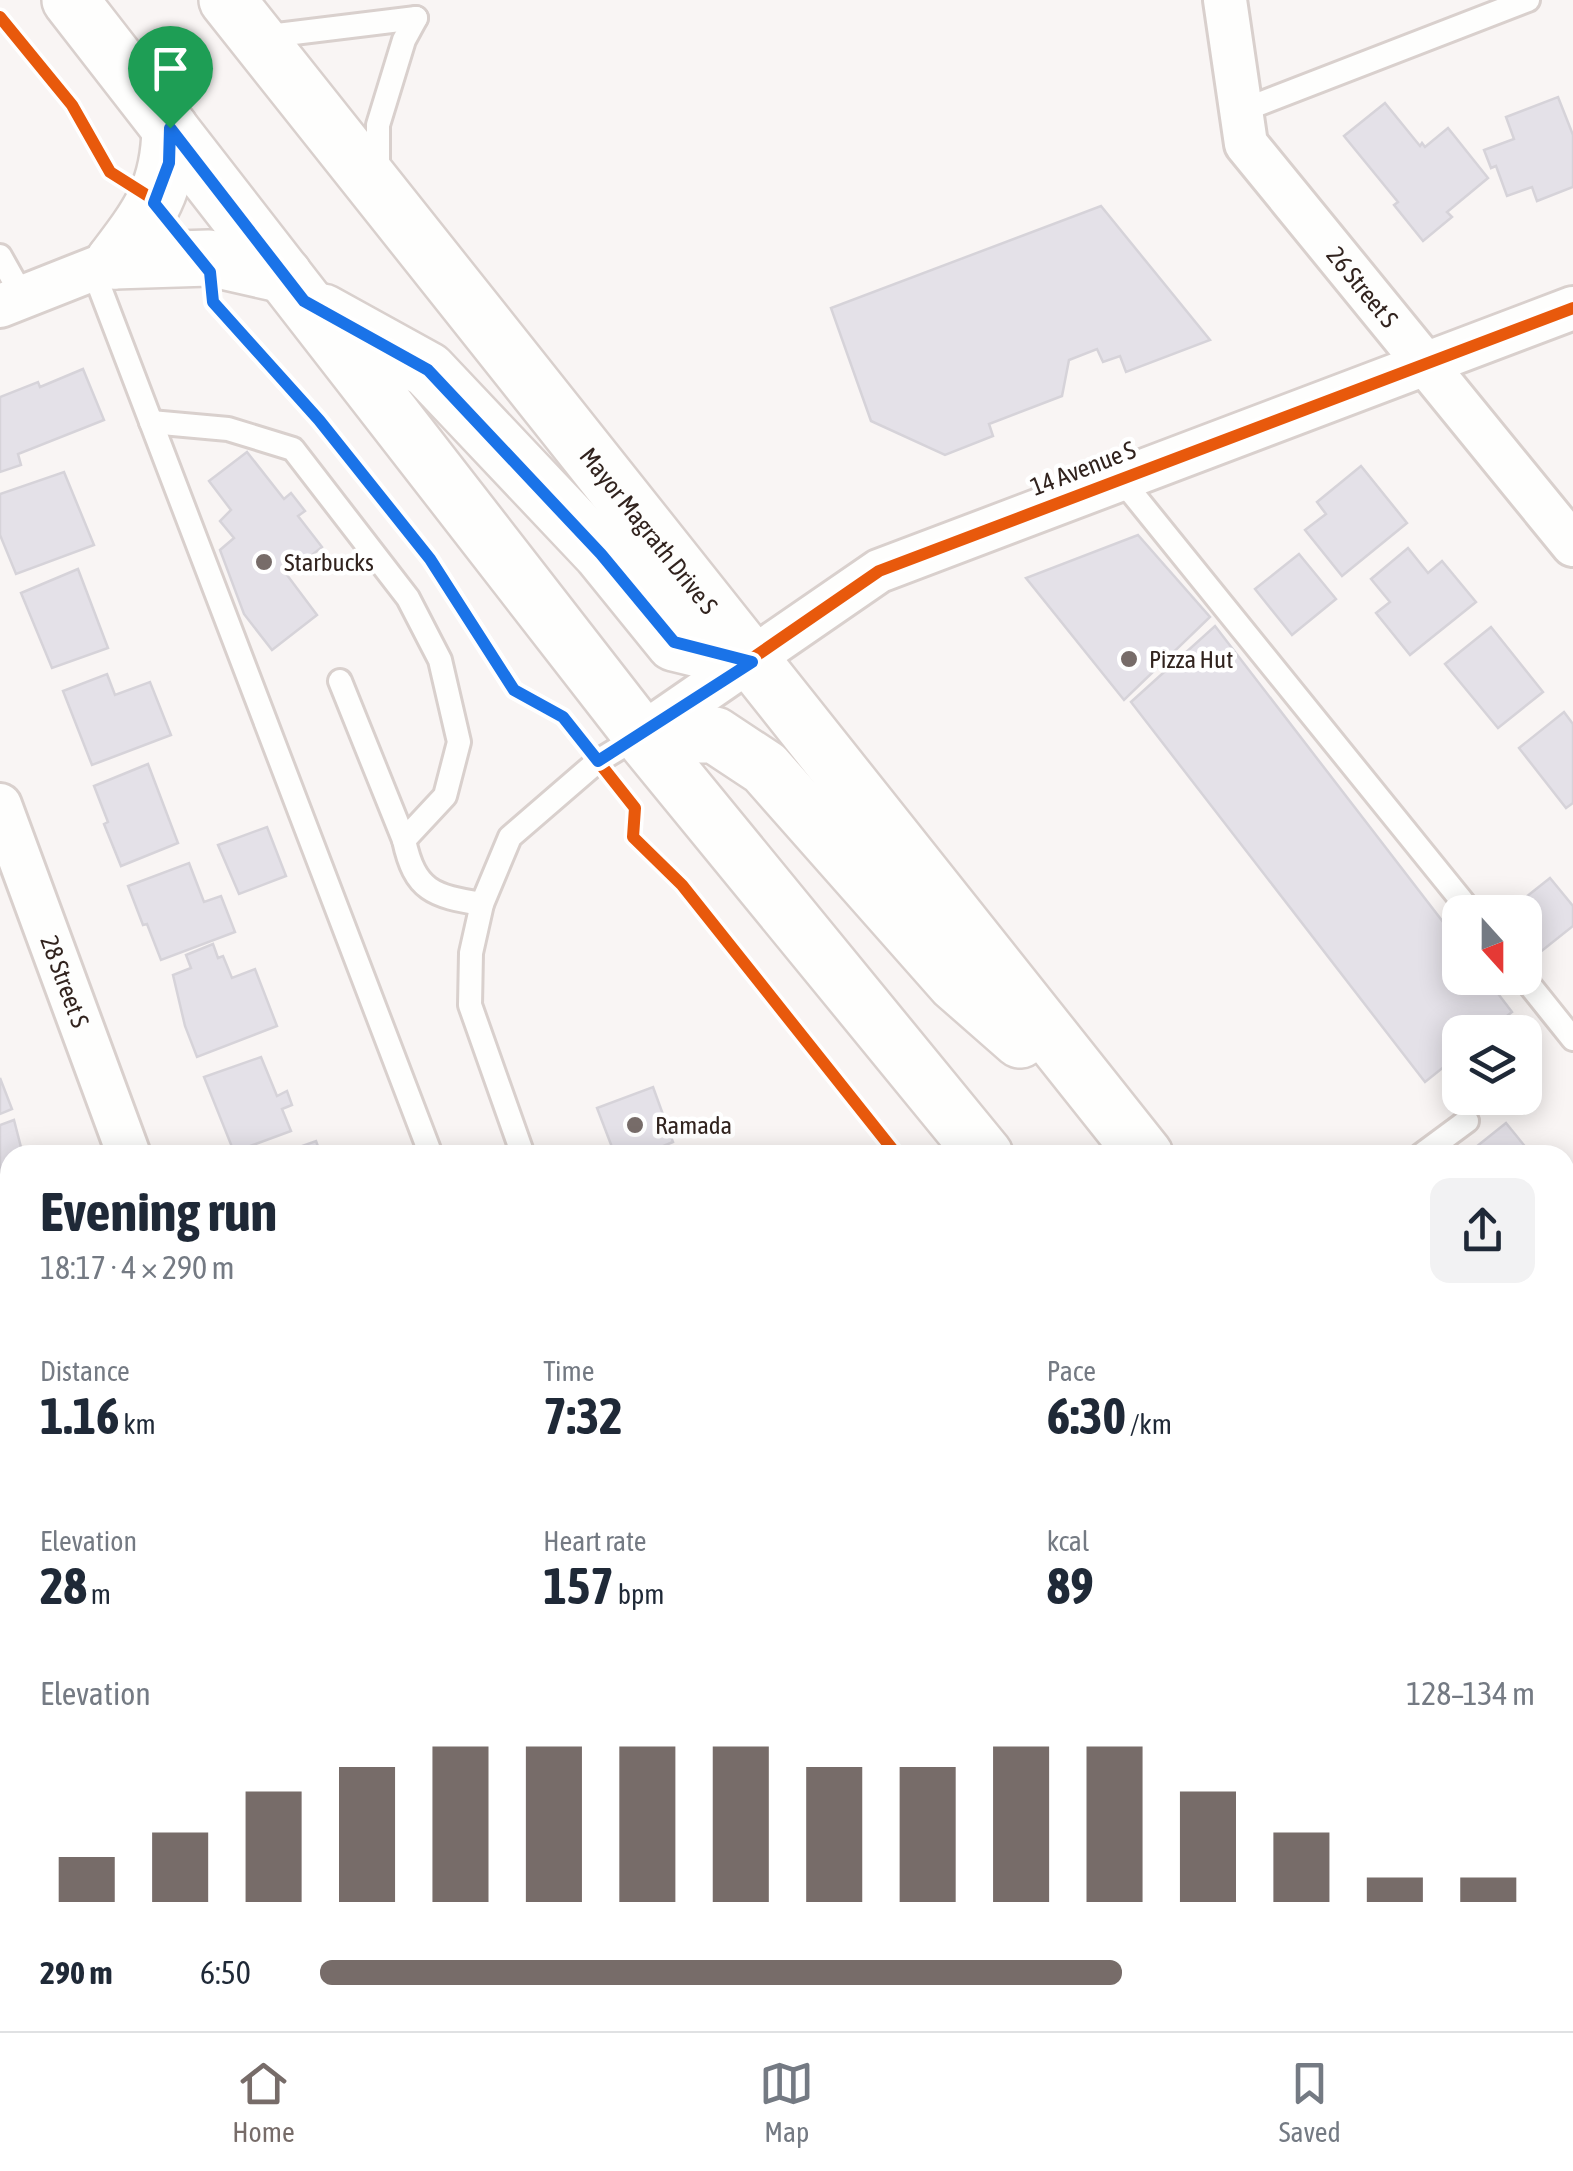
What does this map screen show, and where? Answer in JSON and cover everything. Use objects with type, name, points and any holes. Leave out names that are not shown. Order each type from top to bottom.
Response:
[{"type":"main road","points":[[70,0],[641,735],[977,1145]]},
{"type":"main road","name":"Mayor Magrath Drive S","points":[[235,14],[1137,1145]]},
{"type":"main road","points":[[104,266],[152,211],[169,163],[170,128]]},
{"type":"main road","points":[[104,266],[209,258],[294,288],[428,370],[601,554],[674,642],[752,662]]},
{"type":"main road","points":[[641,735],[716,736],[765,768],[956,982],[1137,1145]]},
{"type":"street","name":"26 Street S","points":[[1225,0],[1246,144],[1573,545]]},
{"type":"street","points":[[11,302],[104,266]]},
{"type":"street","name":"14 Avenue S","points":[[641,735],[752,662],[878,571],[1573,308]]},
{"type":"street","name":"28 Street S","points":[[0,805],[125,1145]]},
{"type":"lane","points":[[1241,111],[1528,0]]},
{"type":"lane","points":[[235,14],[416,18],[404,40],[378,125],[378,190]]},
{"type":"lane","points":[[0,256],[11,302]]},
{"type":"lane","points":[[104,266],[151,422],[427,1145]]},
{"type":"lane","points":[[151,422],[228,429],[293,449],[408,598],[440,660],[459,742],[446,796],[404,840]]},
{"type":"lane","points":[[1120,478],[1457,895]]},
{"type":"lane","points":[[340,681],[404,840],[409,865],[423,887],[447,898],[482,904]]},
{"type":"lane","points":[[519,1145],[470,1005],[471,954],[482,904],[510,837],[598,761],[641,735]]},
{"type":"lane","points":[[1538,995],[1573,1038]]},
{"type":"lane","points":[[1434,1145],[1467,1121]]},
{"type":"building","points":[[1558,97],[1573,135],[1573,187],[1537,201],[1532,187],[1507,196],[1496,166],[1491,168],[1484,150],[1514,139],[1506,117]]},
{"type":"building","points":[[1385,103],[1420,146],[1422,143],[1425,147],[1448,128],[1488,178],[1447,212],[1452,217],[1423,241],[1394,205],[1398,202],[1344,136]]},
{"type":"building","points":[[1101,206],[1210,340],[1126,372],[1120,356],[1103,362],[1097,349],[1069,360],[1062,396],[989,424],[993,436],[945,455],[871,421],[831,308]]},
{"type":"building","points":[[83,369],[104,420],[18,454],[21,465],[0,472],[0,397],[38,382],[40,387]]},
{"type":"building","name":"Starbucks","points":[[247,452],[284,499],[291,493],[305,511],[298,516],[322,547],[287,575],[317,615],[272,650],[244,614],[220,550],[234,538],[220,521],[231,510],[209,481]]},
{"type":"building","points":[[1361,466],[1407,523],[1342,576],[1305,530],[1326,514],[1317,502]]},
{"type":"building","points":[[64,472],[94,545],[16,574],[0,535],[0,494]]},
{"type":"building","name":"Pizza Hut","points":[[1138,535],[1210,617],[1124,700],[1026,578]]},
{"type":"building","points":[[1408,548],[1428,573],[1442,561],[1476,602],[1410,655],[1376,613],[1390,602],[1371,579]]},
{"type":"building","points":[[1299,554],[1336,599],[1292,635],[1255,589]]},
{"type":"building","points":[[78,569],[108,648],[52,668],[21,593]]},
{"type":"building","points":[[1215,626],[1442,921],[1442,995],[1499,995],[1512,1012],[1442,1015],[1442,1068],[1425,1082],[1131,702]]},
{"type":"building","points":[[1491,627],[1543,692],[1498,728],[1445,664]]},
{"type":"building","points":[[107,674],[115,695],[150,682],[171,735],[92,765],[63,691]]},
{"type":"building","points":[[1564,712],[1573,724],[1573,803],[1566,808],[1519,748]]},
{"type":"building","points":[[148,764],[178,843],[121,866],[94,786]]},
{"type":"building","points":[[267,827],[286,876],[239,894],[218,845]]},
{"type":"building","points":[[189,863],[204,902],[221,896],[235,932],[161,960],[128,886]]},
{"type":"building","points":[[1550,878],[1573,906],[1573,926],[1542,951],[1542,895],[1528,895]]},
{"type":"building","points":[[213,944],[232,978],[255,969],[277,1026],[197,1057],[173,975],[191,968],[186,955]]},
{"type":"building","points":[[261,1057],[277,1096],[287,1091],[292,1105],[282,1109],[291,1131],[253,1145],[231,1145],[204,1077]]},
{"type":"building","points":[[0,1078],[12,1109],[0,1114]]},
{"type":"building","name":"Ramada","points":[[653,1087],[673,1142],[611,1145],[597,1108]]},
{"type":"building","points":[[14,1120],[20,1145],[0,1145],[0,1125]]},
{"type":"building","points":[[1506,1123],[1524,1145],[1478,1145]]},
{"type":"cycle path","points":[[0,17],[72,105],[110,172],[148,196],[210,271],[213,303],[319,420],[430,559],[515,690],[563,717],[635,808],[633,837],[682,885],[889,1145]]},
{"type":"cycle path","points":[[641,735],[879,571],[1573,308]]},
{"type":"place","name":"Starbucks","points":[[264,562]]},
{"type":"place","name":"Pizza Hut","points":[[1129,659]]},
{"type":"place","name":"Ramada","points":[[635,1125]]},
{"type":"route","points":[[170,128],[304,301],[428,370],[601,554],[674,642],[752,662],[598,761],[563,717],[514,690],[430,559],[319,420],[213,302],[210,272],[154,203],[169,163],[170,128]]}]
